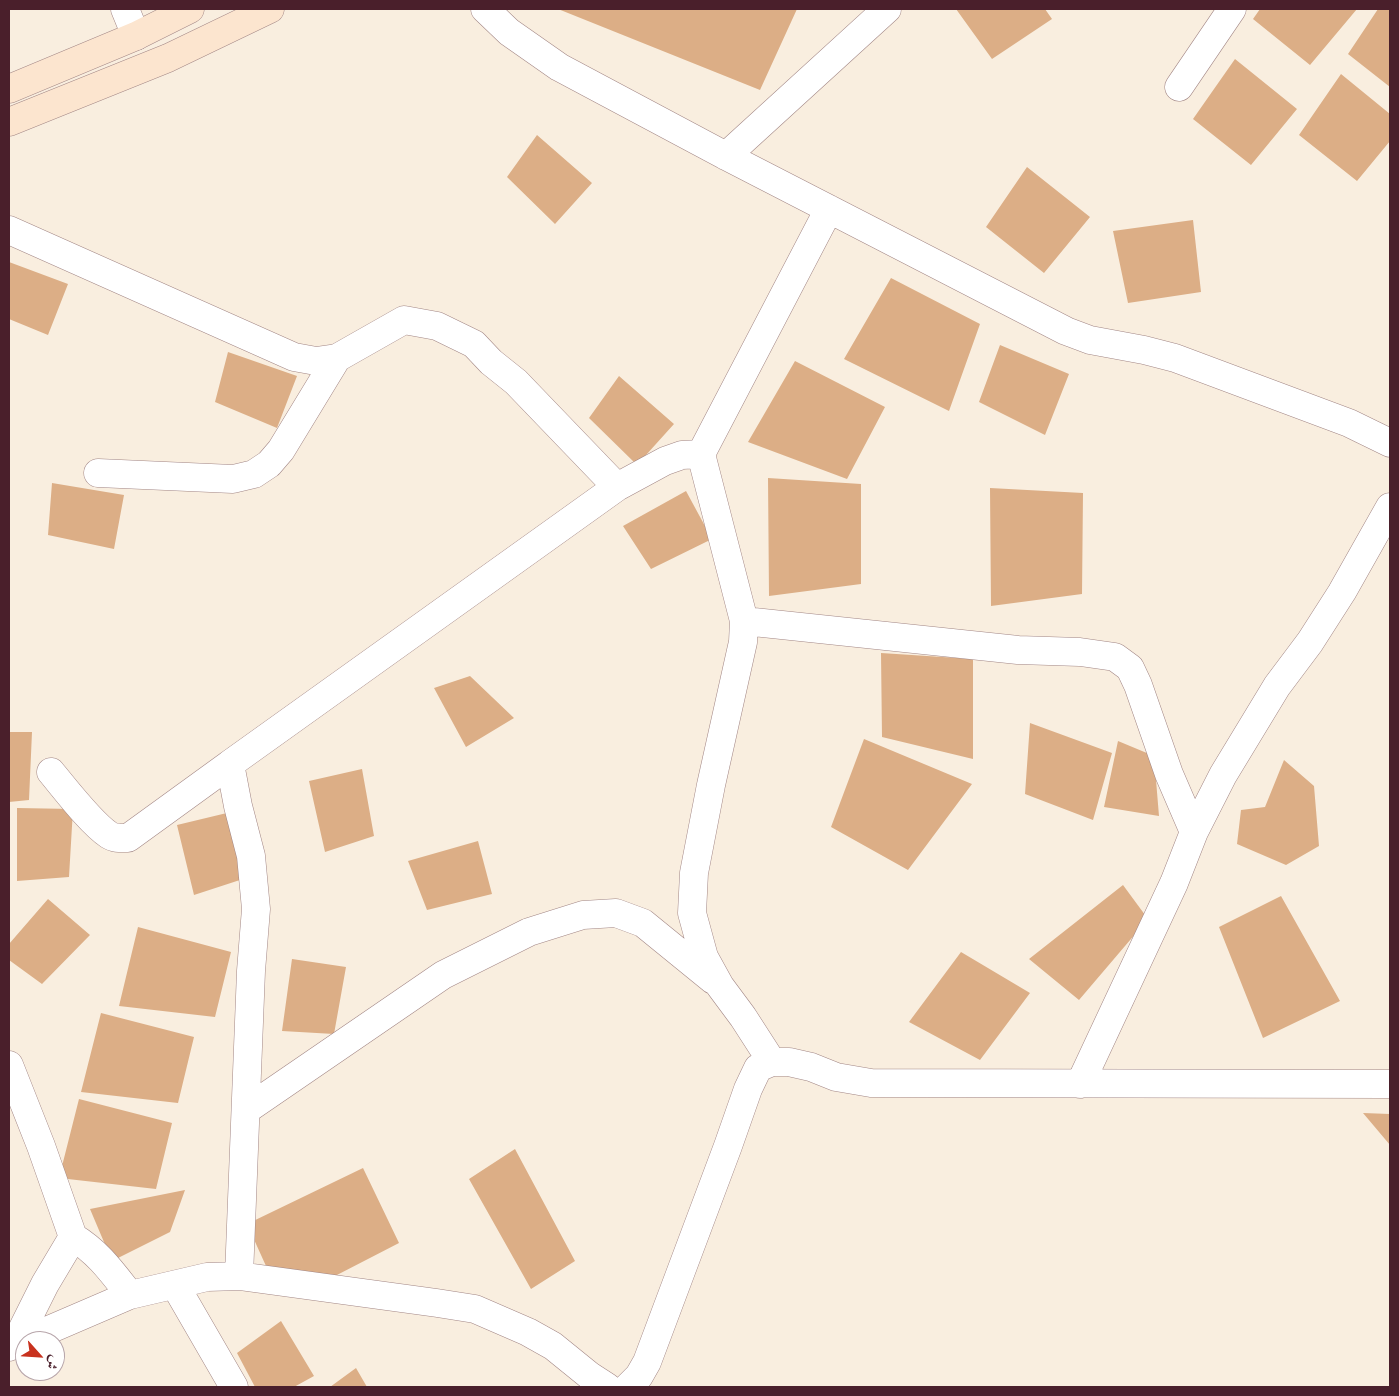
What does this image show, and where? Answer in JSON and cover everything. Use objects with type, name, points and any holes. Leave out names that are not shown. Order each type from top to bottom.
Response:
[{"type":"main road","points":[[9,89],[136,36],[190,9]]},
{"type":"main road","points":[[9,122],[168,58],[270,9]]},
{"type":"street","points":[[125,9],[136,36]]},
{"type":"street","points":[[485,9],[509,32],[560,67],[726,156],[1066,332],[1090,340],[1175,358],[1349,423],[1389,441]]},
{"type":"street","points":[[726,156],[887,9]]},
{"type":"street","points":[[1178,87],[1232,9]]},
{"type":"street","points":[[772,1062],[720,986],[704,957],[692,913],[694,873],[711,785],[743,642],[744,621],[701,454],[829,209]]},
{"type":"street","points":[[9,230],[294,357],[316,361],[338,358],[404,320],[437,326],[474,344],[491,362],[516,382],[617,487]]},
{"type":"street","points":[[98,473],[233,479],[254,474],[269,464],[282,450],[338,358]]},
{"type":"street","points":[[51,772],[110,836],[128,838],[617,487],[665,461],[682,455],[701,454]]},
{"type":"street","points":[[1080,1084],[1174,882],[1194,832],[1223,775],[1277,686],[1310,642],[1342,592],[1390,508]]},
{"type":"street","points":[[744,621],[1018,650],[1080,652],[1115,657],[1130,668],[1138,685],[1169,774],[1194,832]]},
{"type":"street","points":[[230,764],[238,806],[251,856],[256,909],[251,971],[239,1276]]},
{"type":"street","points":[[246,1110],[442,975],[529,932],[583,915],[616,913],[643,923],[720,986]]},
{"type":"street","points":[[628,1387],[639,1376],[647,1362],[748,1088],[758,1068],[772,1062],[789,1062],[811,1067],[836,1077],[871,1083],[1390,1084]]},
{"type":"street","points":[[9,1065],[41,1146],[73,1236],[99,1256],[130,1295]]},
{"type":"street","points":[[12,1345],[51,1272],[73,1236]]},
{"type":"street","points":[[12,1345],[130,1295],[207,1277],[239,1276],[437,1302],[475,1309],[528,1332],[553,1346],[590,1376],[607,1387]]},
{"type":"street","points":[[175,1285],[234,1387]]},
{"type":"building","points":[[558,9],[797,9],[760,90]]},
{"type":"building","points":[[956,9],[1045,9],[1052,19],[992,59]]},
{"type":"building","points":[[1260,9],[1357,9],[1310,65],[1253,19]]},
{"type":"building","points":[[1378,9],[1390,9],[1390,87],[1348,54]]},
{"type":"building","points":[[1235,59],[1297,109],[1251,165],[1193,119]]},
{"type":"building","points":[[1341,74],[1390,114],[1390,141],[1357,181],[1299,135]]},
{"type":"building","points":[[537,135],[592,183],[555,224],[507,177]]},
{"type":"building","points":[[1027,167],[1090,217],[1044,273],[986,227]]},
{"type":"building","points":[[1193,220],[1201,292],[1128,303],[1113,231]]},
{"type":"building","points":[[9,262],[68,284],[48,335],[9,319]]},
{"type":"building","points":[[891,278],[980,324],[949,411],[844,359]]},
{"type":"building","points":[[1000,345],[1069,374],[1045,435],[979,402]]},
{"type":"building","points":[[228,352],[297,376],[277,428],[215,402]]},
{"type":"building","points":[[795,361],[885,407],[847,479],[748,442]]},
{"type":"building","points":[[619,376],[674,424],[637,465],[589,418]]},
{"type":"building","points":[[768,478],[861,484],[861,584],[769,596]]},
{"type":"building","points":[[52,483],[124,495],[114,549],[48,535]]},
{"type":"building","points":[[990,488],[1083,493],[1082,594],[991,606]]},
{"type":"building","points":[[686,491],[712,539],[651,569],[623,526]]},
{"type":"building","points":[[881,653],[973,659],[973,759],[882,737]]},
{"type":"building","points":[[470,676],[514,718],[466,747],[434,688]]},
{"type":"building","points":[[1030,723],[1112,753],[1093,820],[1025,794]]},
{"type":"building","points":[[9,732],[32,732],[29,800],[9,802]]},
{"type":"building","points":[[864,739],[972,784],[908,870],[831,827]]},
{"type":"building","points":[[1118,741],[1154,756],[1159,816],[1104,807]]},
{"type":"building","points":[[1284,760],[1314,786],[1319,846],[1286,865],[1237,844],[1241,810],[1265,807]]},
{"type":"building","points":[[362,769],[374,836],[325,852],[309,781]]},
{"type":"building","points":[[17,808],[73,809],[69,877],[17,881]]},
{"type":"building","points":[[231,812],[243,879],[194,895],[177,825]]},
{"type":"building","points":[[478,841],[492,894],[427,910],[408,861]]},
{"type":"building","points":[[1123,885],[1148,919],[1079,1000],[1029,959]]},
{"type":"building","points":[[1281,896],[1340,1001],[1263,1038],[1219,927]]},
{"type":"building","points":[[48,899],[90,935],[42,984],[9,960],[9,944]]},
{"type":"building","points":[[138,927],[231,952],[215,1017],[119,1006]]},
{"type":"building","points":[[961,952],[1030,993],[980,1060],[909,1022]]},
{"type":"building","points":[[292,959],[346,967],[334,1034],[282,1031]]},
{"type":"building","points":[[101,1013],[194,1037],[178,1103],[81,1092]]},
{"type":"building","points":[[79,1099],[172,1123],[156,1189],[59,1178]]},
{"type":"building","points":[[1363,1113],[1390,1114],[1390,1145]]},
{"type":"building","points":[[515,1149],[575,1261],[531,1289],[469,1179]]},
{"type":"building","points":[[363,1168],[399,1243],[335,1276],[266,1266],[247,1224]]},
{"type":"building","points":[[185,1190],[170,1232],[112,1261],[90,1209]]},
{"type":"building","points":[[281,1321],[314,1376],[294,1387],[255,1387],[237,1353]]},
{"type":"building","points":[[356,1368],[367,1387],[330,1387]]}]
